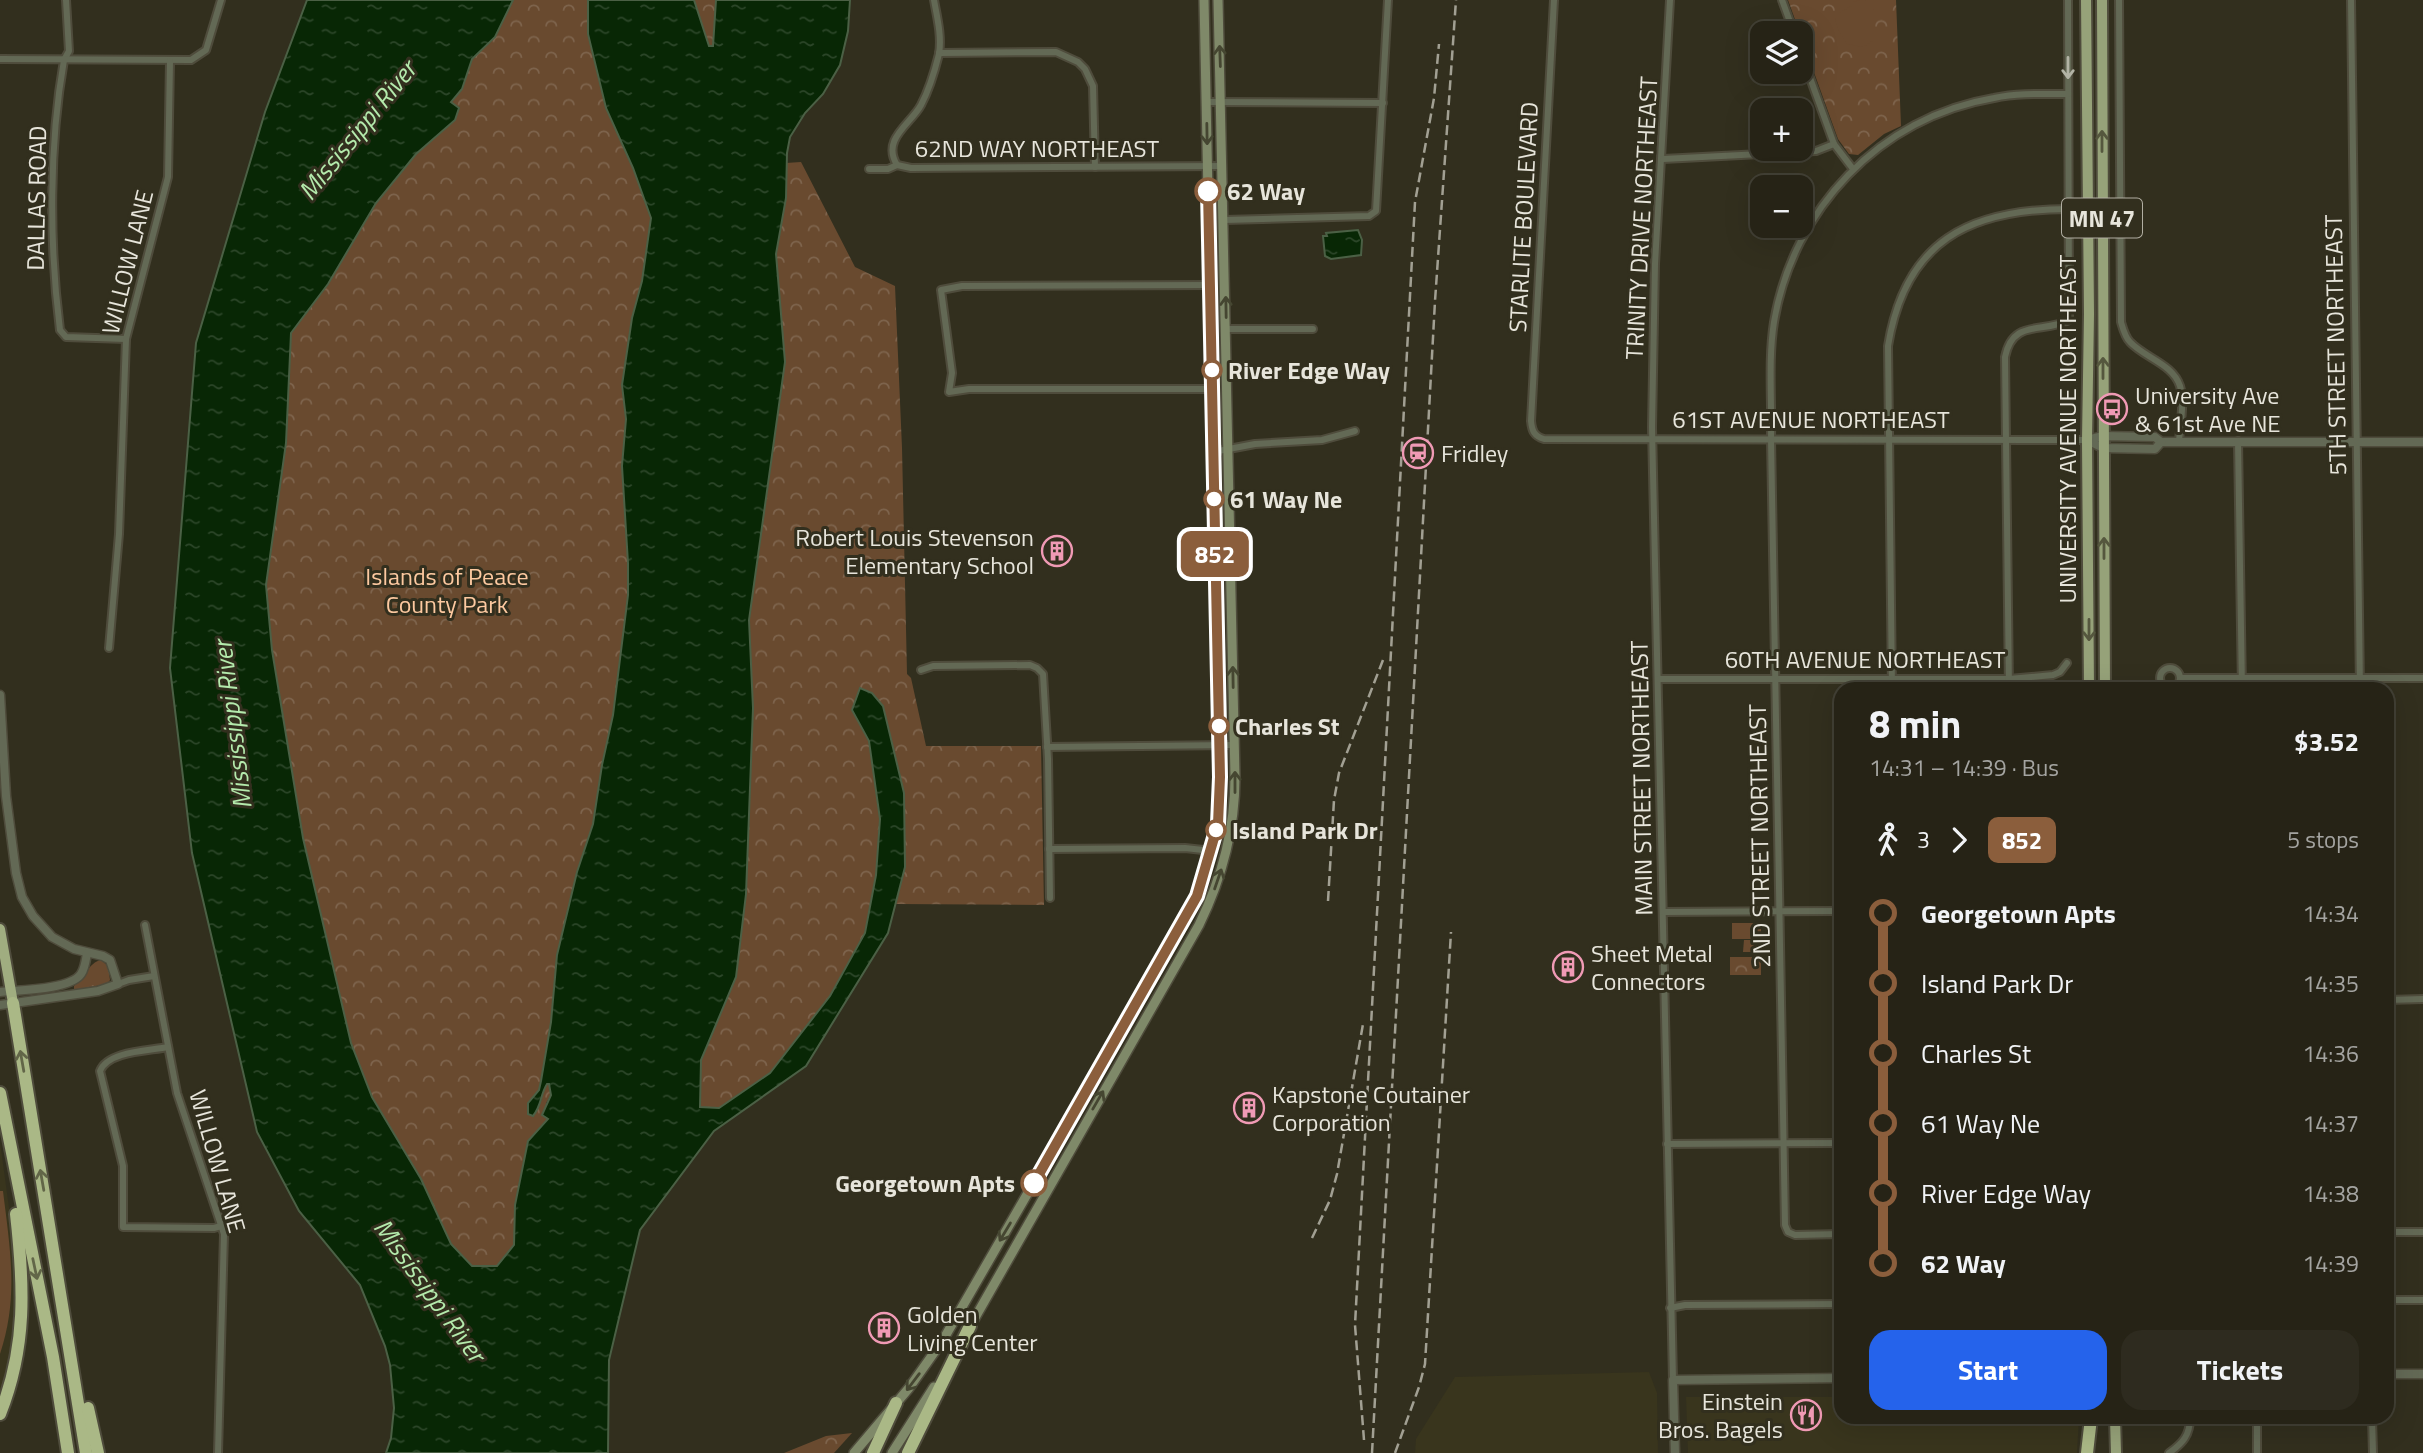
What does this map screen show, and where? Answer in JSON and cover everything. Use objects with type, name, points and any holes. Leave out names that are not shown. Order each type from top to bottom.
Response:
[{"type":"highway","points":[[0,929],[6,998],[58,1271],[98,1453]]},
{"type":"highway","points":[[0,1093],[53,1357],[68,1453]]},
{"type":"highway","points":[[0,1414],[13,1372],[22,1328],[23,1296],[8,1130]]},
{"type":"highway","points":[[58,1271],[86,1453]]},
{"type":"highway","points":[[908,1453],[970,1326]]},
{"type":"highway","points":[[0,1404],[13,1372]]},
{"type":"highway","points":[[873,1453],[896,1403]]},
{"type":"highway","points":[[2087,1453],[2091,1424]]},
{"type":"main road","points":[[854,1453],[928,1362],[955,1319],[1186,919],[1212,851],[1220,796],[1204,0]]},
{"type":"main road","points":[[892,1453],[970,1326],[1211,901],[1227,851],[1235,799],[1218,0]]},
{"type":"main road","name":"UNIVERSITY AVENUE NORTHEAST","points":[[2086,0],[2089,682]]},
{"type":"main road","name":"UNIVERSITY AVENUE NORTHEAST","points":[[2102,0],[2105,682]]},
{"type":"main road","points":[[2092,1424],[2093,1453]]},
{"type":"main road","points":[[2115,1424],[2116,1453]]},
{"type":"street","name":"DALLAS ROAD","points":[[66,0],[69,51],[64,60],[56,121],[53,242],[60,330],[66,337],[126,339]]},
{"type":"street","points":[[0,59],[191,60],[206,50],[222,0]]},
{"type":"street","points":[[897,164],[892,154],[894,141],[900,129],[922,104],[939,53],[941,40],[934,0]]},
{"type":"street","points":[[1224,220],[1373,215],[1377,206],[1388,0]]},
{"type":"street","name":"STARLITE BOULEVARD","points":[[1535,434],[1531,421],[1554,0]]},
{"type":"street","name":"TRINITY DRIVE NORTHEAST","points":[[1653,437],[1655,264],[1670,0]]},
{"type":"street","points":[[1782,0],[1790,21]]},
{"type":"street","points":[[2009,679],[2005,357],[2011,340],[2027,329],[2055,326],[2069,320],[2068,0]]},
{"type":"street","points":[[2119,0],[2121,322],[2128,340],[2170,370],[2179,385],[2182,397],[2179,442]]},
{"type":"street","name":"5TH STREET NORTHEAST","points":[[2351,0],[2360,682]]},
{"type":"street","points":[[939,53],[1056,52],[1078,62],[1085,69],[1093,86],[1095,167]]},
{"type":"street","name":"WILLOW LANE","points":[[110,648],[119,534],[126,339],[168,177],[170,61]]},
{"type":"street","points":[[1812,84],[1834,144],[1853,169]]},
{"type":"street","name":"2ND STREET NORTHEAST","points":[[1834,1234],[1795,1235],[1788,1232],[1786,1225],[1771,439],[1774,324],[1786,272],[1811,222],[1853,169],[1892,136],[1952,108],[1995,97],[2068,94]]},
{"type":"street","points":[[1206,102],[1383,103]]},
{"type":"street","points":[[1663,159],[1816,150],[1834,144]]},
{"type":"street","name":"62ND WAY NORTHEAST","points":[[869,169],[887,169],[897,164],[911,168],[1222,166]]},
{"type":"street","points":[[1892,682],[1888,346],[1891,327],[1905,289],[1924,259],[1951,236],[1986,218],[2024,211],[2069,209]]},
{"type":"street","points":[[1211,285],[962,286],[941,290],[952,373],[949,392],[982,389],[1212,388]]},
{"type":"street","points":[[1226,329],[1313,329]]},
{"type":"street","points":[[1213,452],[1255,444],[1314,441],[1355,431]]},
{"type":"street","name":"61ST AVENUE NORTHEAST","points":[[1535,434],[1544,439],[1653,437],[2087,440],[2155,449],[2161,442],[2423,442]]},
{"type":"street","name":"MAIN STREET NORTHEAST","points":[[1653,437],[1675,1453]]},
{"type":"street","points":[[2238,441],[2242,682]]},
{"type":"street","name":"60TH AVENUE NORTHEAST","points":[[1658,679],[2009,679],[2053,675],[2060,672],[2067,663]]},
{"type":"street","points":[[921,670],[933,666],[1030,665],[1040,670],[1045,681],[1050,898]]},
{"type":"street","points":[[2161,682],[2163,670],[2173,668],[2179,672],[2181,678]]},
{"type":"street","points":[[2181,678],[2423,678]]},
{"type":"street","points":[[2178,682],[2181,678]]},
{"type":"street","points":[[0,695],[6,796],[16,873],[22,897],[46,932],[66,945],[110,960],[118,984]]},
{"type":"street","points":[[1047,747],[1234,745]]},
{"type":"street","points":[[1049,849],[1185,848],[1212,851]]},
{"type":"street","points":[[1663,912],[1834,911]]},
{"type":"street","name":"WILLOW LANE","points":[[145,925],[167,1047],[181,1103],[224,1239],[218,1453]]},
{"type":"street","points":[[6,998],[74,980],[81,974],[88,953]]},
{"type":"street","points":[[6,998],[98,990],[129,980],[154,976]]},
{"type":"street","points":[[2394,1000],[2423,999]]},
{"type":"street","points":[[167,1047],[114,1057],[103,1064],[100,1071],[124,1166],[124,1227],[221,1226]]},
{"type":"street","points":[[1667,1144],[1834,1143]]},
{"type":"street","points":[[2394,1232],[2423,1232]]},
{"type":"street","points":[[2394,1300],[2423,1300]]},
{"type":"street","points":[[1670,1308],[1685,1305],[1834,1304]]},
{"type":"street","points":[[2394,1374],[2423,1374]]},
{"type":"street","points":[[1673,1380],[1834,1378]]},
{"type":"street","points":[[2169,1453],[2185,1440],[2189,1434],[2190,1424]]},
{"type":"street","points":[[2257,1424],[2257,1453]]},
{"type":"street","points":[[2372,1424],[2373,1453]]},
{"type":"shaded area","points":[[0,1142],[17,1266],[18,1322],[8,1375],[0,1392]]},
{"type":"shaded area","points":[[1649,1372],[1657,1393],[1658,1453],[1415,1453],[1416,1439],[1455,1377]]},
{"type":"shaded area","points":[[1686,1397],[1834,1397],[1834,1424],[2079,1424],[2077,1453],[1688,1453]]},
{"type":"green space","name":"Islands of Peace County Park","points":[[513,0],[588,0],[587,15],[606,108],[633,168],[651,218],[622,385],[626,419],[622,466],[628,595],[613,716],[593,824],[577,872],[557,955],[551,1022],[541,1081],[539,1090],[528,1104],[542,1100],[541,1094],[549,1084],[551,1095],[546,1103],[549,1119],[515,1205],[514,1245],[498,1266],[472,1266],[451,1245],[421,1179],[372,1097],[351,1043],[303,838],[272,650],[266,585],[286,443],[291,333],[328,284],[376,203],[416,154],[455,120],[451,103],[462,89],[472,59],[495,37]]},
{"type":"green space","points":[[694,0],[716,0],[714,46],[709,46]]},
{"type":"green space","points":[[1788,0],[1896,0],[1901,126],[1884,134],[1858,155],[1849,154],[1838,139],[1813,70],[1813,21],[1796,21]]},
{"type":"green space","points":[[1865,0],[1874,10],[1874,40],[1863,47],[1847,44],[1835,19],[1853,5],[1853,2]]},
{"type":"green space","points":[[801,162],[855,267],[895,286],[907,674],[911,678],[926,746],[1041,746],[1044,905],[896,904],[905,867],[904,793],[852,710],[869,741],[880,819],[876,875],[865,933],[830,996],[770,1073],[719,1108],[699,1107],[701,1060],[736,977],[746,894],[753,708],[749,620],[785,362],[776,254],[786,163]]},
{"type":"green space","points":[[1732,923],[1761,923],[1761,939],[1732,939]]},
{"type":"green space","points":[[1744,940],[1761,940],[1761,952],[1743,952]]},
{"type":"green space","points":[[1730,957],[1761,957],[1761,975],[1730,975]]},
{"type":"green space","points":[[101,960],[108,966],[110,980],[107,984],[74,990],[74,986],[90,967]]},
{"type":"green space","points":[[0,1191],[3,1191],[8,1233],[11,1293],[6,1333],[0,1354]]},
{"type":"green space","points":[[852,1433],[834,1453],[784,1453],[826,1436]]},
{"type":"water","name":"Mississippi River","points":[[307,0],[513,0],[495,37],[472,59],[462,89],[451,102],[459,108],[455,120],[416,154],[376,203],[328,284],[291,333],[286,443],[266,585],[272,650],[303,838],[351,1043],[372,1097],[421,1179],[451,1244],[472,1266],[497,1266],[514,1245],[515,1205],[528,1141],[548,1119],[542,1115],[551,1095],[549,1084],[533,1116],[528,1114],[528,1103],[539,1090],[551,1022],[557,955],[577,872],[593,824],[613,715],[628,595],[622,466],[626,419],[622,385],[651,218],[633,168],[606,108],[588,34],[588,0],[694,0],[709,46],[713,46],[716,0],[850,0],[848,31],[840,65],[823,94],[805,113],[790,137],[787,153],[786,198],[776,254],[785,362],[749,620],[753,708],[746,894],[736,977],[701,1060],[700,1107],[719,1108],[770,1073],[830,996],[865,933],[876,875],[880,819],[869,741],[852,710],[860,688],[872,693],[883,706],[904,793],[905,867],[888,933],[806,1066],[714,1131],[640,1230],[609,1360],[608,1453],[386,1453],[391,1438],[394,1408],[390,1365],[385,1346],[360,1285],[299,1211],[257,1132],[192,853],[170,668],[196,343],[265,112]]},
{"type":"water","points":[[1358,230],[1362,240],[1361,255],[1331,259],[1325,256],[1323,236],[1327,236],[1326,233]]},
{"type":"railway","points":[[1372,1453],[1435,301],[1456,0]]},
{"type":"railway","points":[[1364,1440],[1355,1325],[1415,202],[1434,98],[1439,44]]},
{"type":"railway","points":[[1328,901],[1334,800],[1339,773],[1383,660]]},
{"type":"railway","points":[[1395,1453],[1425,1364],[1451,932]]},
{"type":"railway","points":[[1312,1238],[1330,1200],[1337,1174],[1363,1024]]},
{"type":"bus line","name":"852","points":[[1034,1183],[1186,919],[1206,871],[1218,824],[1220,777],[1208,191]]},
{"type":"place","name":"62 Way","points":[[1208,191]]},
{"type":"place","name":"River Edge Way","points":[[1212,370]]},
{"type":"place","name":"University Ave & 61st Ave NE","points":[[2112,409]]},
{"type":"place","name":"Fridley","points":[[1418,453]]},
{"type":"place","name":"61 Way Ne","points":[[1214,499]]},
{"type":"place","name":"Robert Louis Stevenson Elementary School","points":[[1057,551]]},
{"type":"place","name":"Charles St","points":[[1219,726]]},
{"type":"place","name":"Island Park Dr","points":[[1216,830]]},
{"type":"place","name":"Sheet Metal Connectors","points":[[1568,967]]},
{"type":"place","name":"Kapstone Coutainer Corporation","points":[[1249,1108]]},
{"type":"place","name":"Georgetown Apts","points":[[1034,1183]]},
{"type":"place","name":"Golden Living Center","points":[[884,1328]]},
{"type":"place","name":"Einstein Bros. Bagels","points":[[1806,1415]]}]
